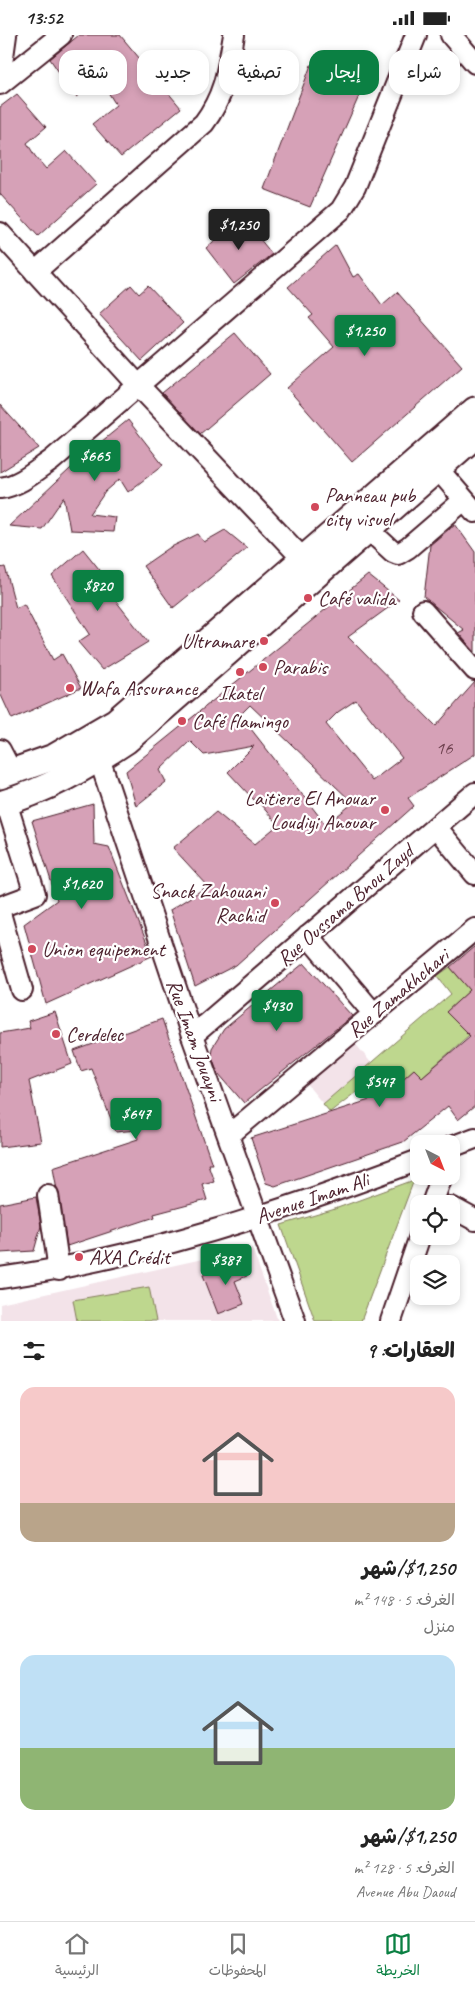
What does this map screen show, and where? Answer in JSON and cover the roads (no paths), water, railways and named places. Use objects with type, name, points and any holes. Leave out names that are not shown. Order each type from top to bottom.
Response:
[{"type":"main road","points":[[6,775],[54,757],[116,721],[475,409]]},
{"type":"main road","points":[[3,803],[40,790],[126,741],[475,436]]},
{"type":"street","points":[[0,78],[6,35]]},
{"type":"street","points":[[0,85],[61,35]]},
{"type":"street","points":[[35,272],[204,123],[217,106],[223,91],[234,35]]},
{"type":"street","points":[[451,35],[475,63]]},
{"type":"street","points":[[0,488],[8,487],[28,477],[52,460],[341,210],[355,187],[410,36]]},
{"type":"street","points":[[0,233],[139,386],[303,559]]},
{"type":"street","points":[[368,529],[393,553],[398,553],[470,506],[437,468]]},
{"type":"street","points":[[423,611],[475,670]]},
{"type":"street","points":[[0,750],[6,775]]},
{"type":"street","name":"Rue Imam Jouayni","points":[[99,758],[192,1036],[295,1321]]},
{"type":"street","name":"Rue Oussama Bnou Zayd","points":[[192,1036],[475,793]]},
{"type":"street","points":[[0,907],[36,894],[3,803]]},
{"type":"street","points":[[436,827],[475,874]]},
{"type":"street","points":[[0,913],[22,990]]},
{"type":"street","name":"Rue Zamakhchari","points":[[229,1135],[475,929]]},
{"type":"street","points":[[308,936],[374,1014]]},
{"type":"street","points":[[460,1145],[475,1138]]},
{"type":"street","name":"Avenue Imam Ali","points":[[0,1278],[58,1270],[126,1255],[259,1218],[410,1163]]},
{"type":"street","points":[[48,1195],[58,1270]]},
{"type":"street","points":[[460,1213],[475,1220]]},
{"type":"street","points":[[390,1321],[417,1245]]},
{"type":"place","name":"Panneau pub city visuel","points":[[315,507]]},
{"type":"place","name":"Café valida","points":[[308,598]]},
{"type":"place","name":"Ultramare","points":[[264,641]]},
{"type":"place","name":"Parabis","points":[[263,667]]},
{"type":"place","name":"Ikatel","points":[[240,672]]},
{"type":"place","name":"Wafa Assurance","points":[[70,688]]},
{"type":"place","name":"Café flamingo","points":[[182,721]]},
{"type":"place","name":"Laitiere El Anouar Loudiyi Anouar","points":[[385,810]]},
{"type":"place","name":"Snack Zahouani Rachid","points":[[275,903]]},
{"type":"place","name":"Union equipement","points":[[32,949]]},
{"type":"place","name":"Cerdelec","points":[[56,1034]]},
{"type":"place","name":"AXA Crédit","points":[[79,1257]]}]
